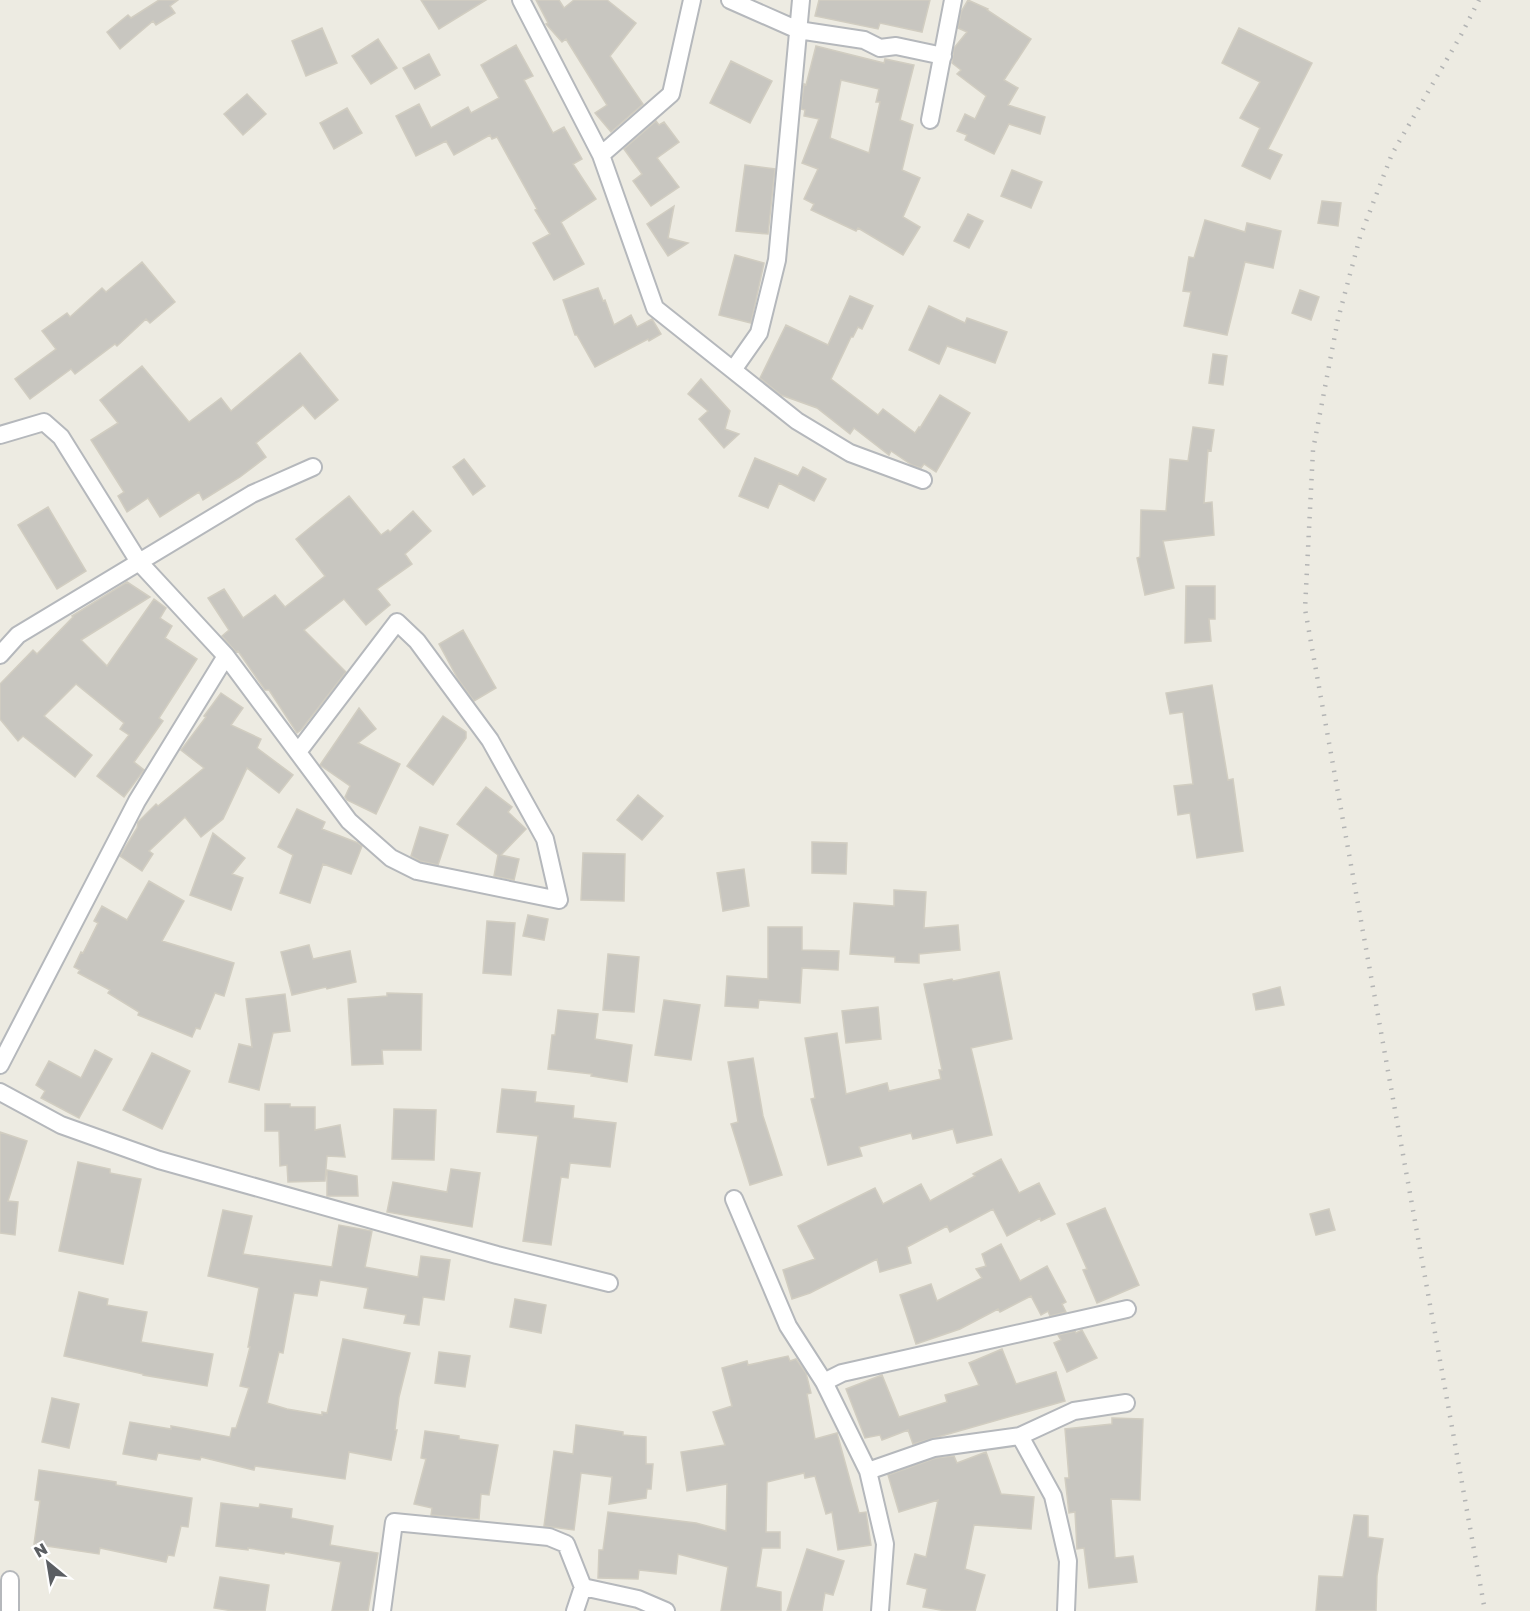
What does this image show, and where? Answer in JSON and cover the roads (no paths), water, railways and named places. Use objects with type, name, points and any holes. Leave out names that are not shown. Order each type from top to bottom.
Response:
[{"type":"street","points":[[521,0],[601,155],[655,308],[797,421],[850,453],[923,480]]},
{"type":"street","points":[[601,155],[671,94],[692,0]]},
{"type":"street","points":[[730,0],[798,30],[864,40],[880,48],[896,46],[943,56]]},
{"type":"street","points":[[733,370],[759,333],[777,260],[801,0]]},
{"type":"street","points":[[930,120],[953,0]]},
{"type":"street","points":[[0,435],[44,422],[62,437],[139,562],[226,656],[298,752],[350,821],[391,858],[417,871],[560,900],[545,839],[490,740],[417,641],[397,622],[298,752]]},
{"type":"street","points":[[0,655],[18,635],[252,494],[313,467]]},
{"type":"street","points":[[0,1065],[137,801],[226,656]]},
{"type":"street","points":[[0,1092],[61,1125],[159,1160],[497,1255],[609,1283]]},
{"type":"street","points":[[734,1199],[788,1326],[824,1382],[868,1471],[885,1544],[880,1611]]},
{"type":"street","points":[[824,1382],[842,1373],[1127,1309]]},
{"type":"street","points":[[868,1471],[934,1448],[1020,1436],[1074,1411],[1126,1403]]},
{"type":"street","points":[[1020,1436],[1053,1496],[1068,1561],[1066,1611]]},
{"type":"street","points":[[382,1611],[394,1522],[549,1537],[566,1544],[583,1587],[575,1611]]},
{"type":"street","points":[[10,1580],[10,1611]]},
{"type":"street","points":[[583,1587],[638,1599],[666,1611]]},
{"type":"railway","points":[[1479,0],[1392,154],[1360,237],[1338,319],[1313,450],[1305,609],[1485,1611]]}]
